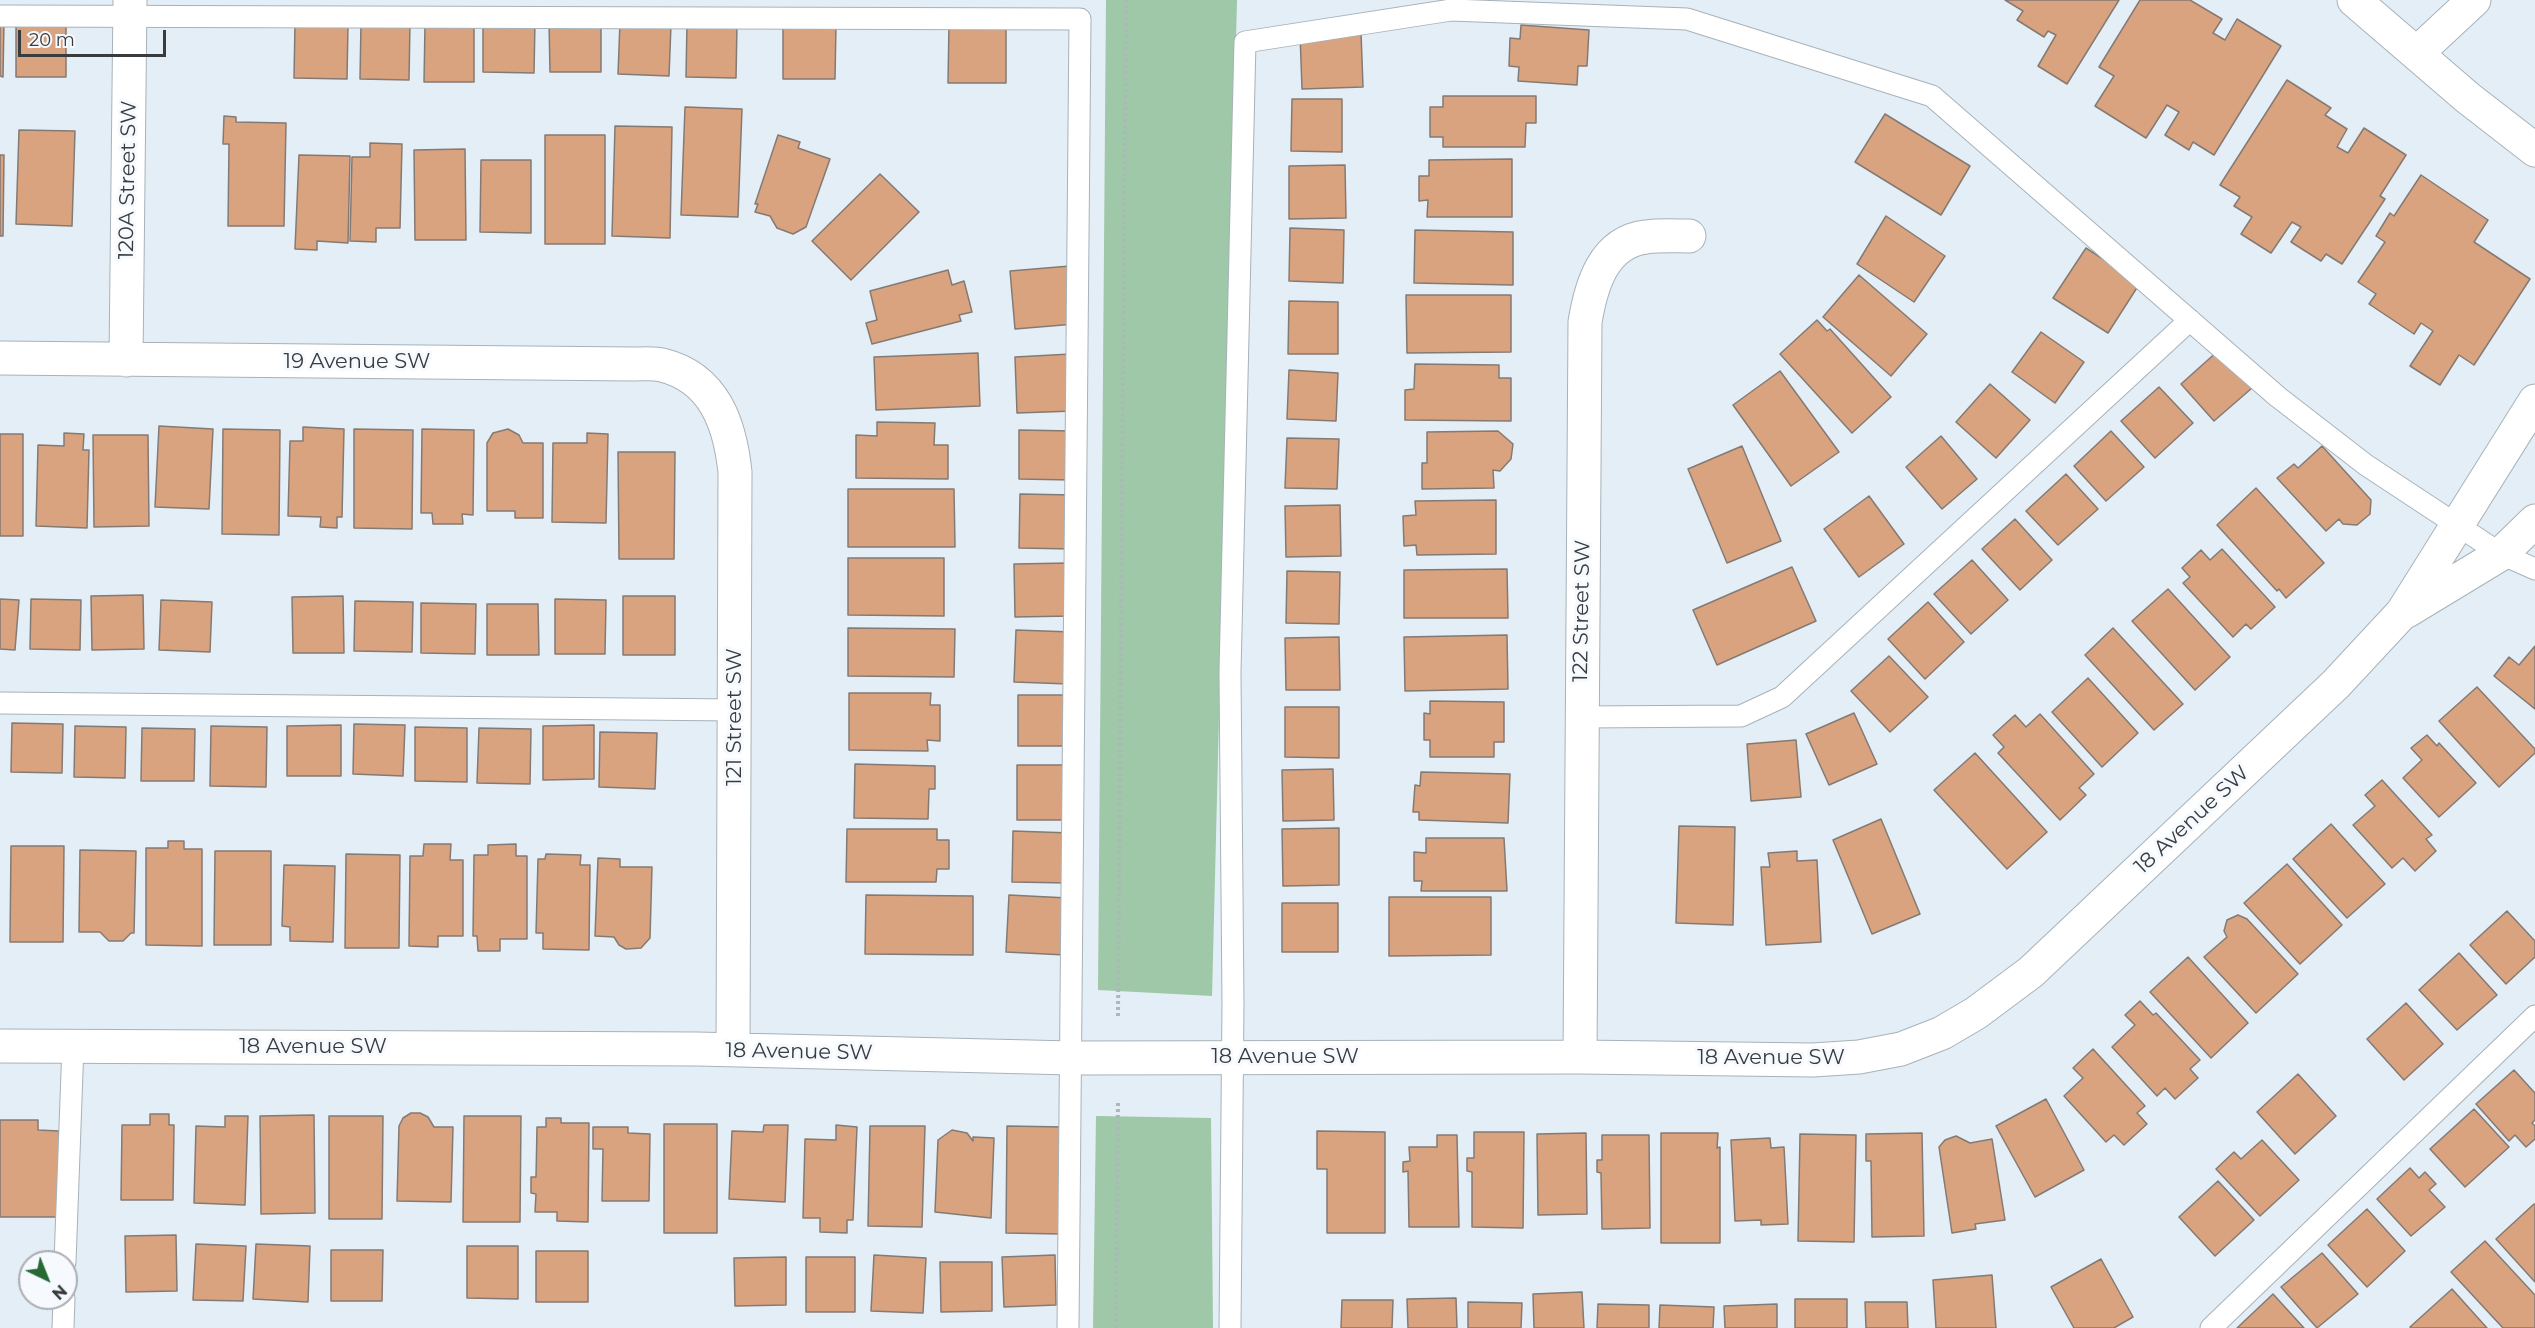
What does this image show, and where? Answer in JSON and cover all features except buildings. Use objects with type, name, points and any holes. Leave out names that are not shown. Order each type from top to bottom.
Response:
[{"type":"street","points":[[2354,0],[2535,150]]},
{"type":"street","points":[[2417,53],[2474,0]]},
{"type":"street","name":"120A Street SW","points":[[126,360],[130,8]]},
{"type":"street","name":"122 Street SW","points":[[1580,1057],[1580,717],[1585,322],[1593,282],[1604,262],[1618,248],[1646,237],[1689,236]]},
{"type":"street","name":"19 Avenue SW","points":[[0,358],[662,365],[686,375],[707,391]]},
{"type":"street","name":"121 Street SW","points":[[707,391],[729,428],[735,472],[736,710],[733,1050]]},
{"type":"street","name":"18 Avenue SW","points":[[0,1046],[733,1050],[1072,1058],[1824,1059],[1859,1057],[1901,1049],[1942,1033],[1976,1013],[2031,972],[2336,684],[2403,614],[2535,401]]},
{"type":"street","name":"18 Avenue SW","points":[[2403,614],[2501,554],[2535,521]]},
{"type":"lane","points":[[0,16],[130,8],[1080,19],[1068,1328]]},
{"type":"lane","points":[[1230,1328],[1233,1057],[1230,672],[1245,42],[1451,10],[1687,19],[1932,96],[2278,397],[2366,465],[2457,526],[2501,554],[2535,569]]},
{"type":"lane","points":[[1580,717],[1741,716],[1782,697],[2190,320]]},
{"type":"lane","points":[[0,703],[736,710]]},
{"type":"lane","points":[[2211,1328],[2535,1016]]},
{"type":"lane","points":[[65,1250],[73,1045]]},
{"type":"lane","points":[[63,1328],[64,1310]]},
{"type":"path","points":[[1118,1023],[1126,0]]},
{"type":"path","points":[[1116,1328],[1118,1099]]},
{"type":"green space","points":[[1106,0],[1237,0],[1212,996],[1098,990]]},
{"type":"green space","points":[[1096,1116],[1211,1118],[1213,1328],[1093,1328]]}]
